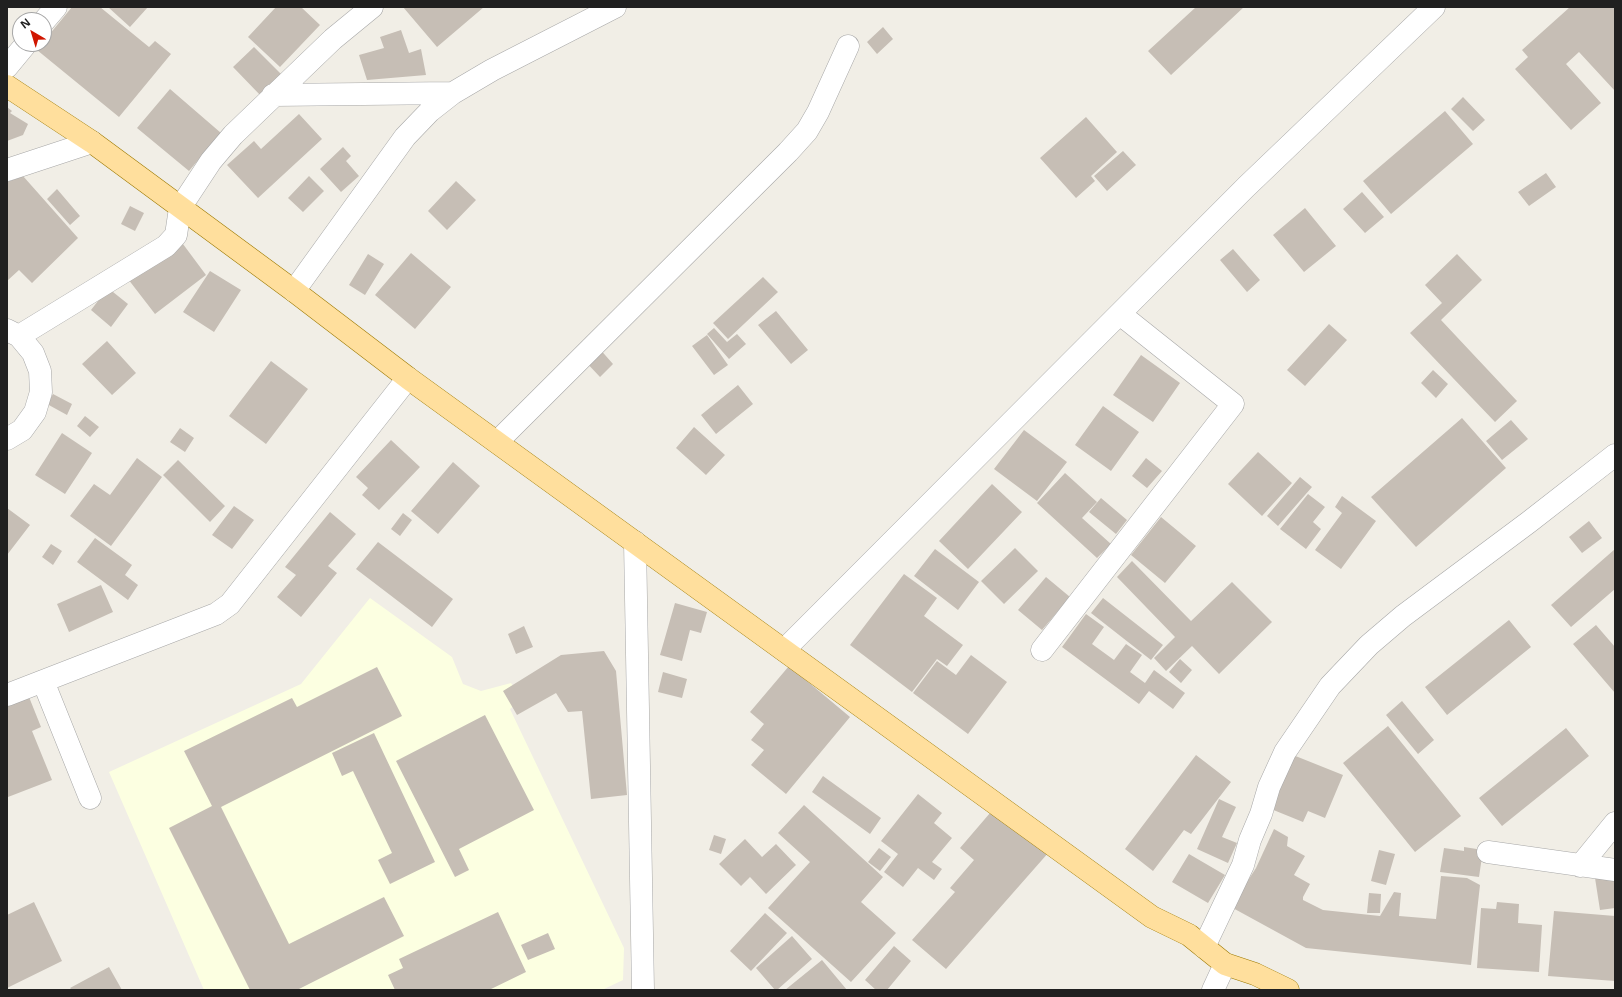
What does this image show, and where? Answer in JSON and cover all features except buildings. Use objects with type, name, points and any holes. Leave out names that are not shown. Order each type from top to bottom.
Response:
[{"type":"main road","points":[[7,86],[92,142],[294,291],[408,378],[1152,917],[1189,935],[1225,964],[1255,974],[1288,990]]},
{"type":"street","points":[[7,447],[15,434],[35,412],[42,392],[40,371],[33,353],[13,333],[166,246],[176,235],[180,208],[215,156],[233,135],[333,39],[372,7]]},
{"type":"street","points":[[294,291],[405,137],[430,111],[453,93],[492,70],[615,7]]},
{"type":"street","points":[[784,650],[1246,187],[1434,7]]},
{"type":"street","points":[[497,442],[807,131],[818,112],[848,46]]},
{"type":"street","points":[[7,67],[19,52]]},
{"type":"street","points":[[274,95],[453,93]]},
{"type":"street","points":[[7,170],[92,142]]},
{"type":"street","points":[[1042,650],[1233,404],[1120,314]]},
{"type":"street","points":[[7,694],[216,614],[230,604],[408,378]]},
{"type":"street","points":[[1204,947],[1243,865],[1250,840],[1269,787],[1285,752],[1330,686],[1369,645],[1404,616],[1615,455]]},
{"type":"street","points":[[635,542],[643,990]]},
{"type":"street","points":[[43,681],[90,798]]},
{"type":"street","points":[[1580,866],[1615,823]]},
{"type":"street","points":[[1488,852],[1615,870]]},
{"type":"street","points":[[1213,990],[1225,964]]},
{"type":"shaded area","points":[[370,598],[452,657],[463,684],[481,691],[511,683],[522,700],[510,709],[624,948],[623,980],[602,990],[204,990],[109,772],[301,684]]}]
